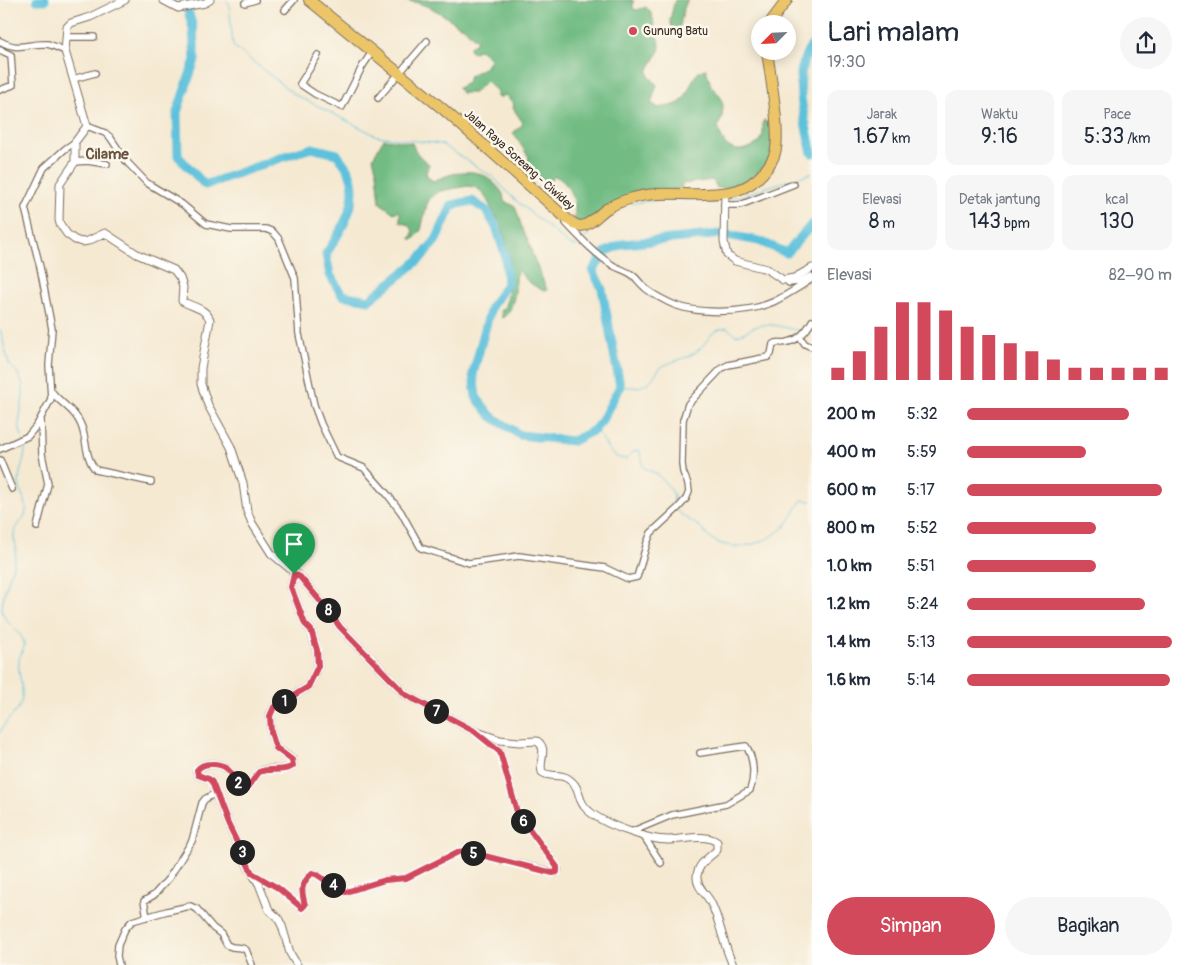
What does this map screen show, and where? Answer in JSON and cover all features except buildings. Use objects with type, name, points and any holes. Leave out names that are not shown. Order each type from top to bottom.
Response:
[{"type":"highway","name":"Jalan Raya Soreang - Ciwidey","points":[[309,0],[443,109],[575,225],[587,225],[611,206],[642,196],[660,194],[725,198],[756,181],[769,165],[775,153],[775,112],[768,60]]},
{"type":"highway","points":[[776,15],[787,0]]},
{"type":"street","points":[[0,449],[28,436],[41,418],[51,399],[49,365],[52,329],[25,208],[44,168],[75,142],[86,126],[65,51],[69,24],[90,17],[125,0]]},
{"type":"street","points":[[163,0],[178,8],[194,6],[210,0]]},
{"type":"street","points":[[245,3],[255,0]]},
{"type":"street","points":[[285,10],[294,0]]},
{"type":"street","points":[[66,37],[94,37]]},
{"type":"street","points":[[0,41],[15,48],[34,44],[49,44],[65,51]]},
{"type":"street","points":[[378,98],[428,41]]},
{"type":"street","points":[[0,50],[10,55],[13,85],[0,90]]},
{"type":"street","points":[[318,55],[300,84],[330,103],[342,107],[362,67],[372,52]]},
{"type":"street","points":[[73,79],[95,73]]},
{"type":"street","points":[[86,126],[105,132],[126,161],[148,183],[182,204],[206,224],[231,229],[266,229],[273,232],[279,239],[295,278],[299,334],[314,405],[337,457],[356,464],[371,474],[401,512],[422,550],[469,563],[518,556],[605,568],[632,580],[639,576],[651,533],[687,497],[689,488],[682,464],[683,420],[688,404],[722,368],[728,364],[768,357],[771,354],[773,344],[789,342],[800,337],[812,321]]},
{"type":"street","points":[[75,142],[75,162],[60,184],[60,224],[75,240],[88,241],[100,234],[109,234],[137,254],[174,270],[183,286],[182,301],[204,311],[209,316],[210,320],[200,384],[208,405],[231,447],[243,483],[245,500],[252,523],[271,553],[294,574],[300,577],[340,627],[406,695],[474,731],[508,742],[540,742],[543,750],[540,766],[542,772],[544,774],[558,774],[567,778],[577,787],[581,800],[587,809],[608,823],[631,832],[667,840],[698,838],[713,839],[717,842],[717,850],[701,863],[696,878],[700,887],[711,901],[726,950],[733,965]]},
{"type":"street","points":[[75,162],[87,161],[107,164]]},
{"type":"street","points":[[794,184],[740,205],[725,198],[724,242],[727,255],[732,260],[767,269],[789,283],[812,275]]},
{"type":"street","points":[[567,219],[566,223],[582,240],[614,266],[631,274],[642,285],[666,301],[683,308],[705,311],[747,308],[771,303],[812,279]]},
{"type":"street","points":[[786,280],[794,278],[812,268]]},
{"type":"street","points":[[800,337],[804,344],[812,346]]},
{"type":"street","points":[[51,390],[56,397],[75,413],[81,425],[91,463],[96,470],[151,482]]},
{"type":"street","points":[[37,527],[48,484],[42,454],[41,418]]},
{"type":"street","points":[[0,460],[12,489]]},
{"type":"street","points":[[294,574],[291,587],[305,624],[311,630],[317,650],[318,666],[308,687],[274,707],[270,716],[271,732],[276,748],[292,760],[293,766],[282,770],[272,768],[259,772],[245,790],[241,788],[233,775],[224,766],[211,764],[200,767],[197,770],[197,774],[211,781],[228,824],[259,884],[269,910],[280,922],[290,953],[297,965]]},
{"type":"street","points":[[252,873],[278,888],[302,908],[305,905],[302,895],[304,882],[312,873],[346,892],[385,880],[406,878],[458,852],[465,851],[556,873],[557,867],[517,812],[500,752],[474,731]]},
{"type":"street","points":[[631,832],[672,815],[726,804],[749,791],[752,784],[753,770],[750,753],[746,746],[700,753]]},
{"type":"street","points":[[147,916],[144,901],[154,895],[169,878],[194,837],[202,803],[205,799],[216,793]]},
{"type":"street","points":[[642,835],[661,863]]},
{"type":"street","points":[[119,965],[117,956],[118,945],[132,921],[183,907],[194,907],[212,928],[221,934],[227,945],[232,948],[246,950],[252,965]]},
{"type":"green space","points":[[400,0],[633,0],[633,9],[637,10],[646,7],[652,15],[654,22],[653,32],[660,43],[660,48],[648,72],[657,85],[651,103],[659,108],[679,103],[683,100],[697,74],[706,69],[711,86],[720,96],[723,105],[722,118],[718,126],[720,135],[728,146],[739,150],[760,142],[763,134],[763,121],[765,120],[769,128],[775,153],[762,169],[738,188],[717,188],[713,180],[682,184],[681,189],[637,195],[588,221],[575,223],[574,201],[570,190],[563,181],[555,176],[546,185],[527,163],[529,157],[513,133],[523,123],[513,108],[514,104],[505,95],[497,97],[497,91],[486,81],[474,93],[461,93],[458,88],[467,83],[469,76],[486,67],[490,59],[480,49],[472,53],[469,48],[477,41],[464,27],[432,8]]},
{"type":"green space","points":[[675,0],[688,0],[678,33],[675,37],[670,20]]},
{"type":"green space","points":[[384,139],[412,143],[423,160],[429,164],[426,173],[433,181],[452,174],[470,172],[486,176],[493,182],[502,192],[505,202],[515,206],[547,290],[544,291],[533,285],[519,270],[517,271],[512,303],[507,314],[502,318],[501,311],[508,297],[510,259],[502,227],[483,193],[477,188],[468,186],[440,191],[431,197],[427,204],[421,230],[414,239],[410,239],[413,233],[412,228],[400,222],[400,212],[394,213],[380,203],[377,172],[373,158]]},
{"type":"waterway","points":[[37,0],[45,0]]},
{"type":"waterway","points":[[185,0],[193,28],[195,60],[177,112],[178,156],[205,185],[312,148],[337,154],[348,170],[353,192],[352,203],[344,225],[326,254],[330,275],[342,295],[369,300],[419,260],[436,240],[452,205],[472,201],[487,211],[497,229],[505,255],[507,284],[491,307],[473,374],[476,397],[491,416],[520,435],[573,441],[594,430],[601,422],[620,386],[602,289],[593,271],[605,252],[623,244],[722,234],[759,241],[787,253],[812,224]]},
{"type":"waterway","points":[[226,0],[229,3],[233,46],[294,94],[377,136],[441,144],[493,177],[513,198],[570,245],[577,246],[581,243]]},
{"type":"waterway","points":[[812,45],[805,56],[800,83],[803,112],[812,153]]},
{"type":"waterway","points":[[727,197],[739,197],[812,173]]},
{"type":"waterway","points":[[632,203],[701,199]]},
{"type":"waterway","points":[[585,238],[604,219],[626,205]]},
{"type":"waterway","points":[[620,386],[633,387],[645,385],[661,368],[694,353],[712,334],[721,329],[727,328],[736,335],[763,325],[780,326],[801,331]]},
{"type":"waterway","points":[[0,329],[9,364],[17,372],[23,385],[19,424],[22,437]]},
{"type":"waterway","points":[[594,430],[599,434],[611,452],[620,458],[627,459],[634,451],[639,450],[644,468],[657,474],[674,495],[674,508]]},
{"type":"waterway","points":[[0,733],[20,706],[22,697],[19,659],[24,643],[5,618],[2,608],[4,593],[15,556],[14,533],[26,511],[26,504],[19,482],[25,452],[24,441]]},
{"type":"waterway","points":[[677,511],[700,527],[710,538],[729,546],[739,546],[759,542],[777,533],[790,520],[802,500],[812,501]]},
{"type":"place","name":"Gunung Batu","points":[[633,31]]},
{"type":"district","name":"Cilame","points":[[107,154]]},
{"type":"route","points":[[294,574],[300,577],[340,627],[406,695],[414,701],[474,731],[500,752],[517,812],[557,867],[557,872],[553,873],[465,851],[458,852],[406,878],[385,880],[346,892],[312,873],[304,882],[302,889],[305,904],[303,908],[278,888],[252,873],[228,824],[212,782],[198,775],[197,770],[207,764],[224,766],[233,775],[241,788],[245,790],[259,772],[272,768],[282,770],[293,766],[292,760],[280,753],[276,748],[271,732],[271,711],[274,707],[308,687],[318,666],[317,650],[313,642],[311,630],[305,624],[291,587],[294,574]]}]
